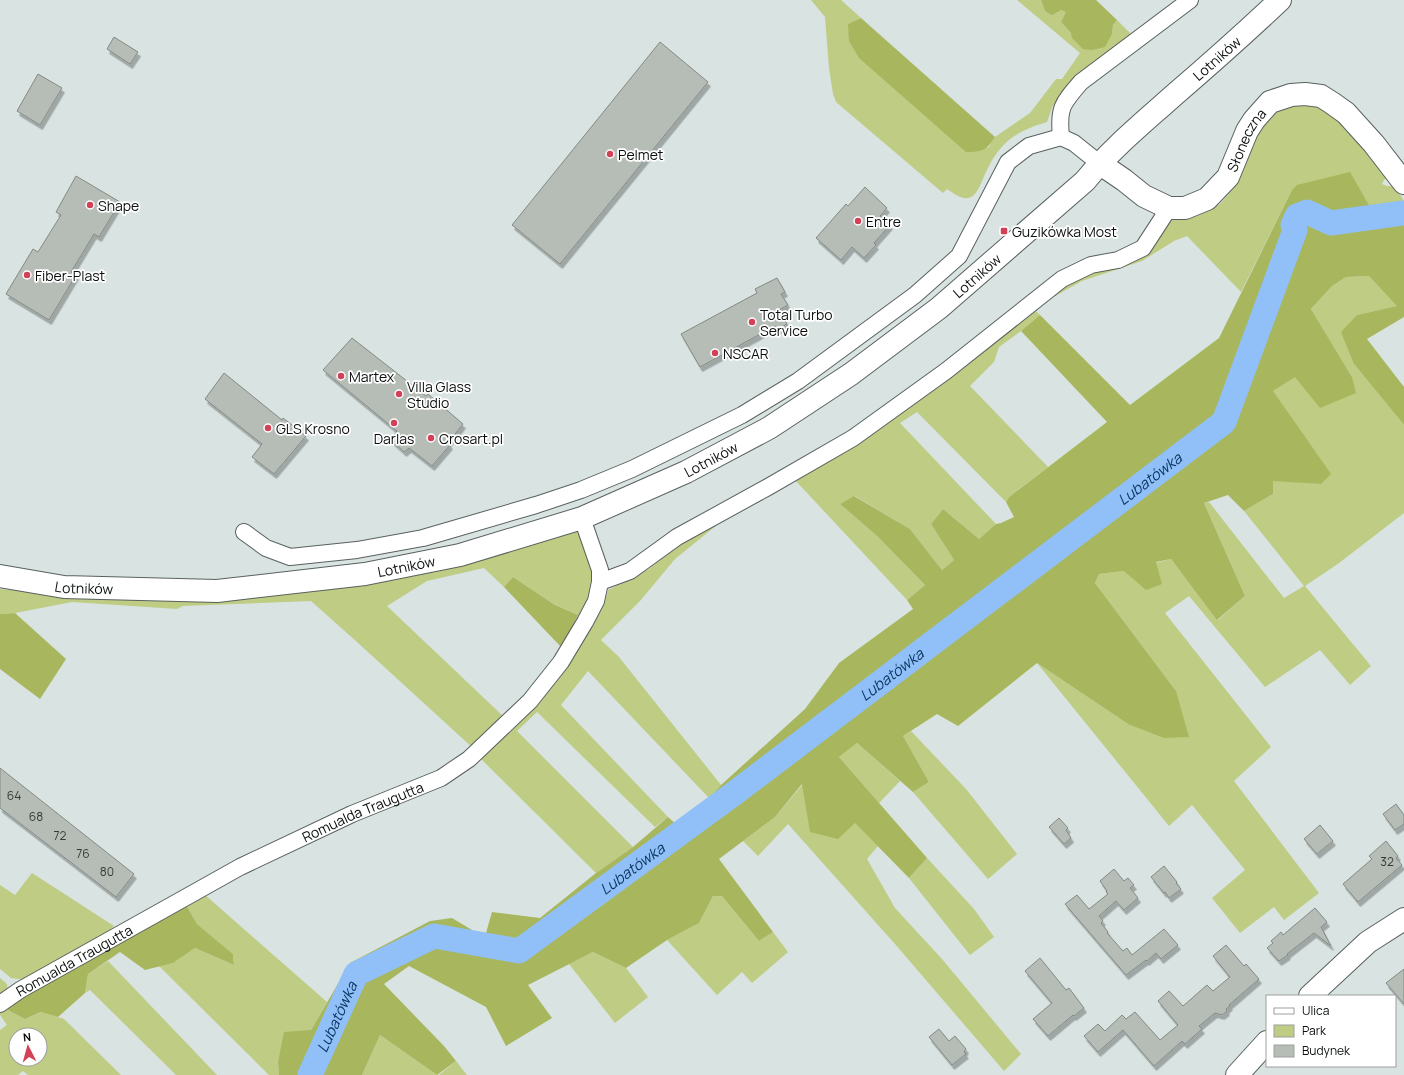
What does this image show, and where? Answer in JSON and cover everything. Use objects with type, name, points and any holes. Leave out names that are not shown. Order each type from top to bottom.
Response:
[{"type":"street","points":[[1061,137],[1060,119],[1062,108],[1068,97],[1081,82],[1190,0]]},
{"type":"street","name":"Lotników","points":[[0,576],[64,587],[217,591],[365,574],[460,555],[582,518],[686,472],[769,428],[851,374],[939,308],[1086,181],[1099,163],[1232,45],[1280,0]]},
{"type":"street","name":"Słoneczna","points":[[1169,208],[1185,208],[1207,199],[1228,177],[1247,131],[1254,120],[1270,102],[1291,95],[1305,94],[1321,96],[1341,110],[1374,144],[1404,184]]},
{"type":"street","points":[[244,532],[266,548],[290,557],[358,550],[423,538],[536,505],[581,490],[632,469],[742,416],[810,373],[885,318],[915,295],[959,256],[1008,162],[1029,146],[1061,137],[1074,143],[1144,196],[1169,208],[1143,248],[1118,260],[1091,265],[1062,279],[946,371],[853,438],[677,537],[630,571],[600,582]]},
{"type":"street","name":"Romualda Traugutta","points":[[0,1004],[20,990],[240,867],[352,814],[441,778],[469,759],[530,702],[561,662],[596,601],[600,582],[600,570],[582,518]]},
{"type":"street","points":[[1311,995],[1368,942],[1404,919]]},
{"type":"street","points":[[1237,1075],[1266,1043]]},
{"type":"green space","points":[[811,0],[841,0],[861,18],[848,24],[988,148],[995,137],[1030,113],[1056,79],[1062,79],[1080,53],[1017,0],[1041,0],[1045,11],[1061,10],[1067,12],[1061,22],[1071,33],[1112,34],[1113,25],[1117,20],[1133,36],[1059,106],[1053,105],[1047,122],[1036,125],[1019,133],[1004,144],[992,160],[980,186],[974,195],[964,198],[947,189],[943,193],[836,102],[833,94],[829,68],[825,17]]},
{"type":"green space","points":[[1041,0],[1096,0],[1117,20],[1113,25],[1112,34],[1105,47],[1092,50],[1083,49],[1072,38],[1071,33],[1061,22],[1066,12],[1061,10],[1052,15],[1045,11]]},
{"type":"green space","points":[[861,18],[995,137],[987,147],[980,151],[966,152],[859,58],[849,41],[848,24]]},
{"type":"green space","points":[[1302,104],[1320,107],[1336,116],[1388,177],[1382,184],[1387,186],[1395,186],[1404,201],[1404,208],[1370,207],[1292,190],[1241,292],[1187,236],[1174,241],[1142,261],[1082,281],[1048,300],[1036,311],[1040,315],[999,347],[994,362],[970,386],[1048,467],[1009,497],[1006,502],[917,412],[900,423],[996,524],[979,539],[943,509],[931,524],[954,560],[942,570],[910,529],[855,496],[840,504],[877,536],[925,585],[907,600],[794,479],[1060,285],[1117,264],[1174,219],[1197,216],[1220,204],[1234,188],[1242,172],[1257,130],[1270,116],[1286,107]]},
{"type":"green space","points":[[1350,172],[1370,207],[1404,208],[1404,317],[1367,339],[1404,387],[1404,425],[1354,364],[1341,332],[1357,315],[1397,306],[1369,276],[1346,277],[1332,286],[1311,309],[1352,377],[1356,393],[1320,408],[1295,377],[1273,391],[1331,474],[1321,484],[1273,481],[1273,494],[1244,511],[1228,495],[1204,503],[1245,596],[1217,620],[1171,559],[1156,562],[1162,584],[1146,590],[1124,571],[1099,574],[1095,583],[1176,691],[1189,737],[1164,738],[1128,724],[1037,663],[958,726],[937,714],[903,736],[929,782],[913,792],[857,743],[839,757],[927,858],[909,878],[855,823],[838,839],[810,832],[802,784],[775,817],[719,859],[773,932],[759,941],[722,896],[713,896],[699,923],[667,940],[626,968],[593,952],[528,985],[552,1018],[506,1046],[486,1007],[409,966],[384,984],[444,1046],[456,1061],[437,1075],[380,1035],[362,1075],[279,1075],[278,1062],[284,1032],[311,1030],[350,963],[430,921],[452,918],[477,933],[486,933],[492,912],[540,918],[596,873],[633,847],[668,817],[677,825],[700,808],[721,785],[805,709],[839,663],[913,609],[907,600],[925,585],[877,536],[840,504],[854,496],[910,529],[942,570],[954,560],[931,524],[943,509],[979,539],[996,524],[1014,517],[1006,502],[1009,497],[1107,422],[1021,331],[1040,315],[1130,405],[1219,338],[1292,190],[1297,185]]},
{"type":"green space","points":[[1369,276],[1398,306],[1357,315],[1354,364],[1404,425],[1404,513],[1339,563],[1305,586],[1371,666],[1350,685],[1320,650],[1265,687],[1189,596],[1165,613],[1271,747],[1234,781],[1319,893],[1284,920],[1274,907],[1240,933],[1212,898],[1245,870],[1192,805],[1169,826],[1037,663],[1128,724],[1176,691],[1095,583],[1099,574],[1124,571],[1171,559],[1218,620],[1245,596],[1204,503],[1209,502],[1284,598],[1304,586],[1244,511],[1273,494],[1273,480],[1321,484],[1273,391],[1295,376],[1352,377],[1311,309],[1332,286],[1346,277]]},
{"type":"green space","points":[[715,522],[717,525],[675,559],[640,601],[601,640],[619,657],[721,785],[709,798],[588,671],[561,705],[668,817],[655,827],[537,712],[517,731],[633,847],[596,873],[480,758],[547,691],[584,640],[602,609],[608,590],[649,569],[691,535]]},
{"type":"green space","points":[[575,529],[582,537],[593,568],[590,598],[581,619],[578,615],[555,605],[513,577],[504,587],[484,568],[427,581],[387,606],[504,717],[474,749],[311,601],[183,606],[177,609],[72,602],[15,613],[0,614],[0,589],[60,594],[183,598]]},
{"type":"green space","points":[[513,577],[555,605],[578,615],[562,648],[504,587]]},
{"type":"green space","points":[[15,613],[66,659],[40,699],[0,669],[0,614]]},
{"type":"green space","points":[[911,731],[966,789],[1017,854],[988,879],[913,792],[929,782],[903,736]]},
{"type":"green space","points":[[857,743],[900,781],[879,803],[839,757]]},
{"type":"green space","points":[[803,784],[855,823],[878,846],[867,859],[895,908],[942,959],[1021,1054],[1004,1071],[895,944],[788,824],[758,856],[743,841],[775,817]]},
{"type":"green space","points":[[927,858],[974,909],[994,937],[970,955],[909,878]]},
{"type":"green space","points":[[32,873],[114,926],[108,932],[26,980],[11,978],[0,969],[0,885],[15,895]]},
{"type":"green space","points":[[204,894],[327,1002],[311,1030],[278,1062],[279,1075],[269,1075],[159,966],[173,963],[195,948],[234,965],[233,954],[197,924],[185,903]]},
{"type":"green space","points":[[713,896],[722,896],[759,941],[773,932],[788,952],[752,983],[742,972],[717,995],[667,940],[699,923]]},
{"type":"green space","points":[[185,903],[197,924],[233,954],[234,965],[195,948],[173,963],[145,970],[120,952],[88,974],[85,993],[58,1017],[41,1012],[25,1019],[4,1008]]},
{"type":"green space","points":[[593,952],[626,968],[648,997],[615,1023],[569,964]]},
{"type":"green space","points":[[108,961],[217,1075],[176,1075],[90,990],[85,993],[88,974]]},
{"type":"green space","points":[[0,978],[7,984],[8,991],[0,999]]},
{"type":"green space","points":[[4,1008],[25,1019],[42,1012],[64,1019],[121,1075],[28,1075],[23,1071],[18,1075],[0,1075],[0,1030],[7,1025],[0,1015],[0,1012]]},
{"type":"green space","points":[[380,1035],[437,1075],[362,1075]]},
{"type":"green space","points":[[456,1061],[467,1075],[439,1075]]},
{"type":"building","points":[[114,37],[138,52],[130,64],[107,49]]},
{"type":"building","name":"Pelmet","points":[[660,42],[708,82],[560,264],[512,225]]},
{"type":"building","points":[[38,74],[62,88],[40,125],[17,111]]},
{"type":"building","points":[[76,176],[120,202],[99,237],[94,234],[71,272],[76,275],[49,320],[6,294],[33,249],[38,252],[61,215],[56,212]]},
{"type":"building","name":"Entre","points":[[865,187],[887,208],[880,216],[890,225],[874,243],[876,245],[864,258],[852,247],[841,260],[816,238],[846,204],[848,206]]},
{"type":"building","points":[[777,278],[785,292],[781,294],[788,305],[779,310],[787,324],[777,330],[775,326],[700,367],[681,334],[757,293],[755,289]]},
{"type":"building","points":[[352,338],[426,396],[428,394],[463,424],[448,443],[450,445],[432,466],[409,448],[404,452],[391,440],[397,431],[323,370]]},
{"type":"building","name":"GLS Krosno","points":[[224,373],[282,420],[283,418],[306,436],[274,474],[252,457],[262,444],[205,399]]},
{"type":"building","points":[[0,768],[134,874],[116,897],[0,808]]},
{"type":"building","points":[[1396,804],[1404,815],[1404,824],[1395,830],[1383,814]]},
{"type":"building","points":[[1059,818],[1068,828],[1066,830],[1071,838],[1064,844],[1049,827]]},
{"type":"building","points":[[1320,825],[1333,841],[1317,854],[1304,839]]},
{"type":"building","points":[[1386,841],[1398,856],[1396,858],[1402,865],[1358,902],[1343,884],[1372,859],[1369,856]]},
{"type":"building","points":[[1164,866],[1181,889],[1169,898],[1151,877]]},
{"type":"building","points":[[1114,869],[1124,881],[1128,878],[1134,885],[1130,888],[1138,898],[1124,910],[1116,901],[1099,916],[1103,921],[1101,923],[1108,932],[1107,933],[1123,951],[1127,948],[1132,955],[1164,929],[1178,945],[1161,959],[1156,953],[1126,975],[1065,904],[1077,895],[1089,909],[1108,894],[1100,881]]},
{"type":"building","points":[[1315,908],[1327,922],[1321,927],[1331,946],[1314,933],[1279,961],[1267,948],[1273,943],[1271,941],[1281,932],[1283,935]]},
{"type":"building","points":[[1226,945],[1244,966],[1246,964],[1259,979],[1229,1005],[1230,1006],[1226,1009],[1227,1011],[1222,1015],[1215,1013],[1199,1026],[1202,1029],[1185,1044],[1182,1041],[1154,1066],[1123,1030],[1098,1052],[1084,1036],[1098,1024],[1105,1031],[1122,1015],[1126,1019],[1135,1012],[1160,1040],[1178,1025],[1158,1001],[1169,991],[1183,1006],[1207,985],[1213,991],[1230,977],[1213,956]]},
{"type":"building","points":[[1040,958],[1066,990],[1069,988],[1084,1008],[1074,1016],[1073,1015],[1048,1036],[1033,1019],[1052,1003],[1025,971]]},
{"type":"building","points":[[1404,969],[1404,1004],[1386,983]]},
{"type":"building","points":[[939,1029],[949,1041],[955,1036],[966,1049],[964,1052],[966,1054],[952,1065],[929,1037]]},
{"type":"waterway","name":"Lubatówka","points":[[310,1075],[356,974],[434,936],[519,951],[732,795],[1224,422],[1295,230],[1293,225],[1297,216],[1307,212],[1331,223],[1404,213]]},
{"type":"place","name":"Pelmet","points":[[610,154]]},
{"type":"place","name":"Shape","points":[[90,205]]},
{"type":"place","name":"Entre","points":[[858,221]]},
{"type":"place","name":"Guzikówka Most","points":[[1004,231]]},
{"type":"place","name":"Fiber-Plast","points":[[27,275]]},
{"type":"place","name":"Total Turbo Service","points":[[752,322]]},
{"type":"place","name":"NSCAR","points":[[715,353]]},
{"type":"place","name":"Martex","points":[[341,376]]},
{"type":"place","name":"Villa Glass Studio","points":[[399,394]]},
{"type":"place","name":"Darlas","points":[[394,423]]},
{"type":"place","name":"GLS Krosno","points":[[268,428]]},
{"type":"place","name":"Crosart.pl","points":[[431,438]]}]
